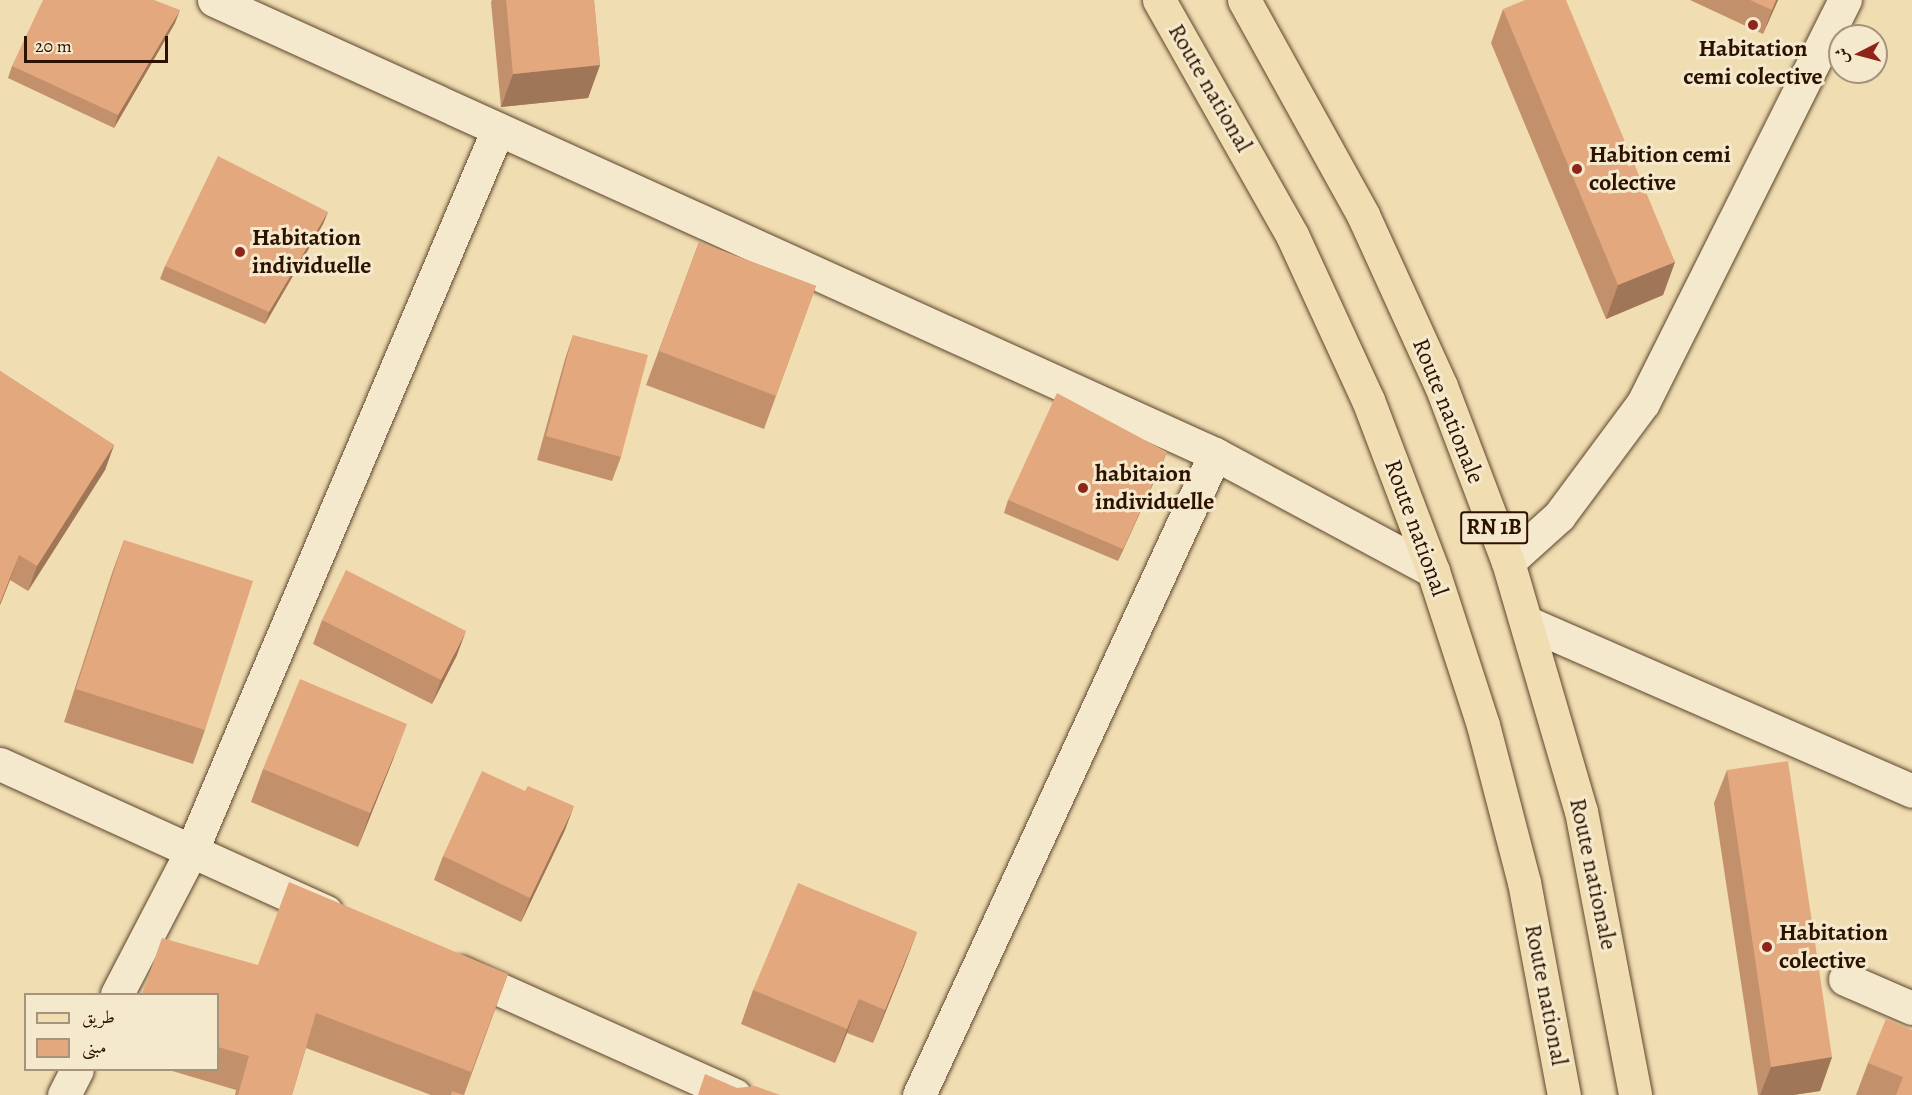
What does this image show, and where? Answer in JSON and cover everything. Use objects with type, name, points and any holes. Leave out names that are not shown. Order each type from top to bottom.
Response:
[{"type":"main road","name":"Route national","points":[[1159,0],[1292,235],[1368,400],[1433,571],[1484,725],[1524,882],[1564,1095]]},
{"type":"main road","name":"Route nationale","points":[[1244,0],[1363,215],[1441,386],[1508,562],[1528,623],[1581,811],[1635,1095]]},
{"type":"street","points":[[214,0],[1215,454],[1433,571]]},
{"type":"street","points":[[1508,562],[1559,516],[1643,403],[1845,0]]},
{"type":"street","points":[[118,993],[191,852],[498,129]]},
{"type":"street","points":[[919,1095],[1215,454]]},
{"type":"street","points":[[1528,623],[1912,791]]},
{"type":"street","points":[[0,764],[354,925]]},
{"type":"street","points":[[430,959],[735,1095]]},
{"type":"street","points":[[1845,979],[1912,1008]]},
{"type":"street","points":[[64,1095],[77,1071]]},
{"type":"building","points":[[43,0],[154,0],[180,10],[118,115],[12,66]]},
{"type":"building","points":[[506,0],[594,0],[600,65],[513,74]]},
{"type":"building","points":[[1525,0],[1566,0],[1675,262],[1618,285],[1503,9]]},
{"type":"building","points":[[1750,0],[1776,0],[1772,10]]},
{"type":"building","name":"Habitation individuelle","points":[[218,156],[328,212],[269,312],[165,266]]},
{"type":"building","points":[[699,242],[816,286],[776,396],[659,351]]},
{"type":"building","points":[[573,335],[648,355],[621,457],[546,436]]},
{"type":"building","points":[[0,371],[114,445],[37,566],[19,555],[0,603]]},
{"type":"building","name":"habitaion individuelle","points":[[1057,393],[1167,452],[1123,549],[1008,500]]},
{"type":"building","points":[[124,540],[253,581],[205,730],[76,689]]},
{"type":"building","points":[[346,570],[466,631],[441,680],[322,620]]},
{"type":"building","points":[[300,679],[407,724],[370,813],[263,769]]},
{"type":"building","name":"Habitation colective","points":[[1788,761],[1832,1057],[1771,1067],[1727,770]]},
{"type":"building","points":[[482,771],[525,791],[528,786],[574,806],[530,898],[443,856]]},
{"type":"building","points":[[289,882],[508,974],[471,1072],[316,1013],[292,1095],[238,1095],[249,1056],[219,1047],[219,993],[142,993],[162,938],[258,965]]},
{"type":"building","points":[[798,883],[917,932],[885,1010],[859,999],[847,1029],[753,990]]},
{"type":"building","points":[[1886,1019],[1912,1030],[1912,1095],[1896,1095],[1903,1077],[1868,1063]]},
{"type":"building","points":[[705,1074],[737,1088],[755,1086],[780,1095],[698,1095]]},
{"type":"building","points":[[452,1091],[464,1095],[451,1095]]},
{"type":"place","name":"Habitation cemi colective","points":[[1753,25]]},
{"type":"place","name":"Habition cemi colective","points":[[1577,169]]},
{"type":"place","name":"Habitation individuelle","points":[[240,252]]},
{"type":"place","name":"habitaion individuelle","points":[[1083,488]]},
{"type":"place","name":"Habitation colective","points":[[1767,947]]}]
